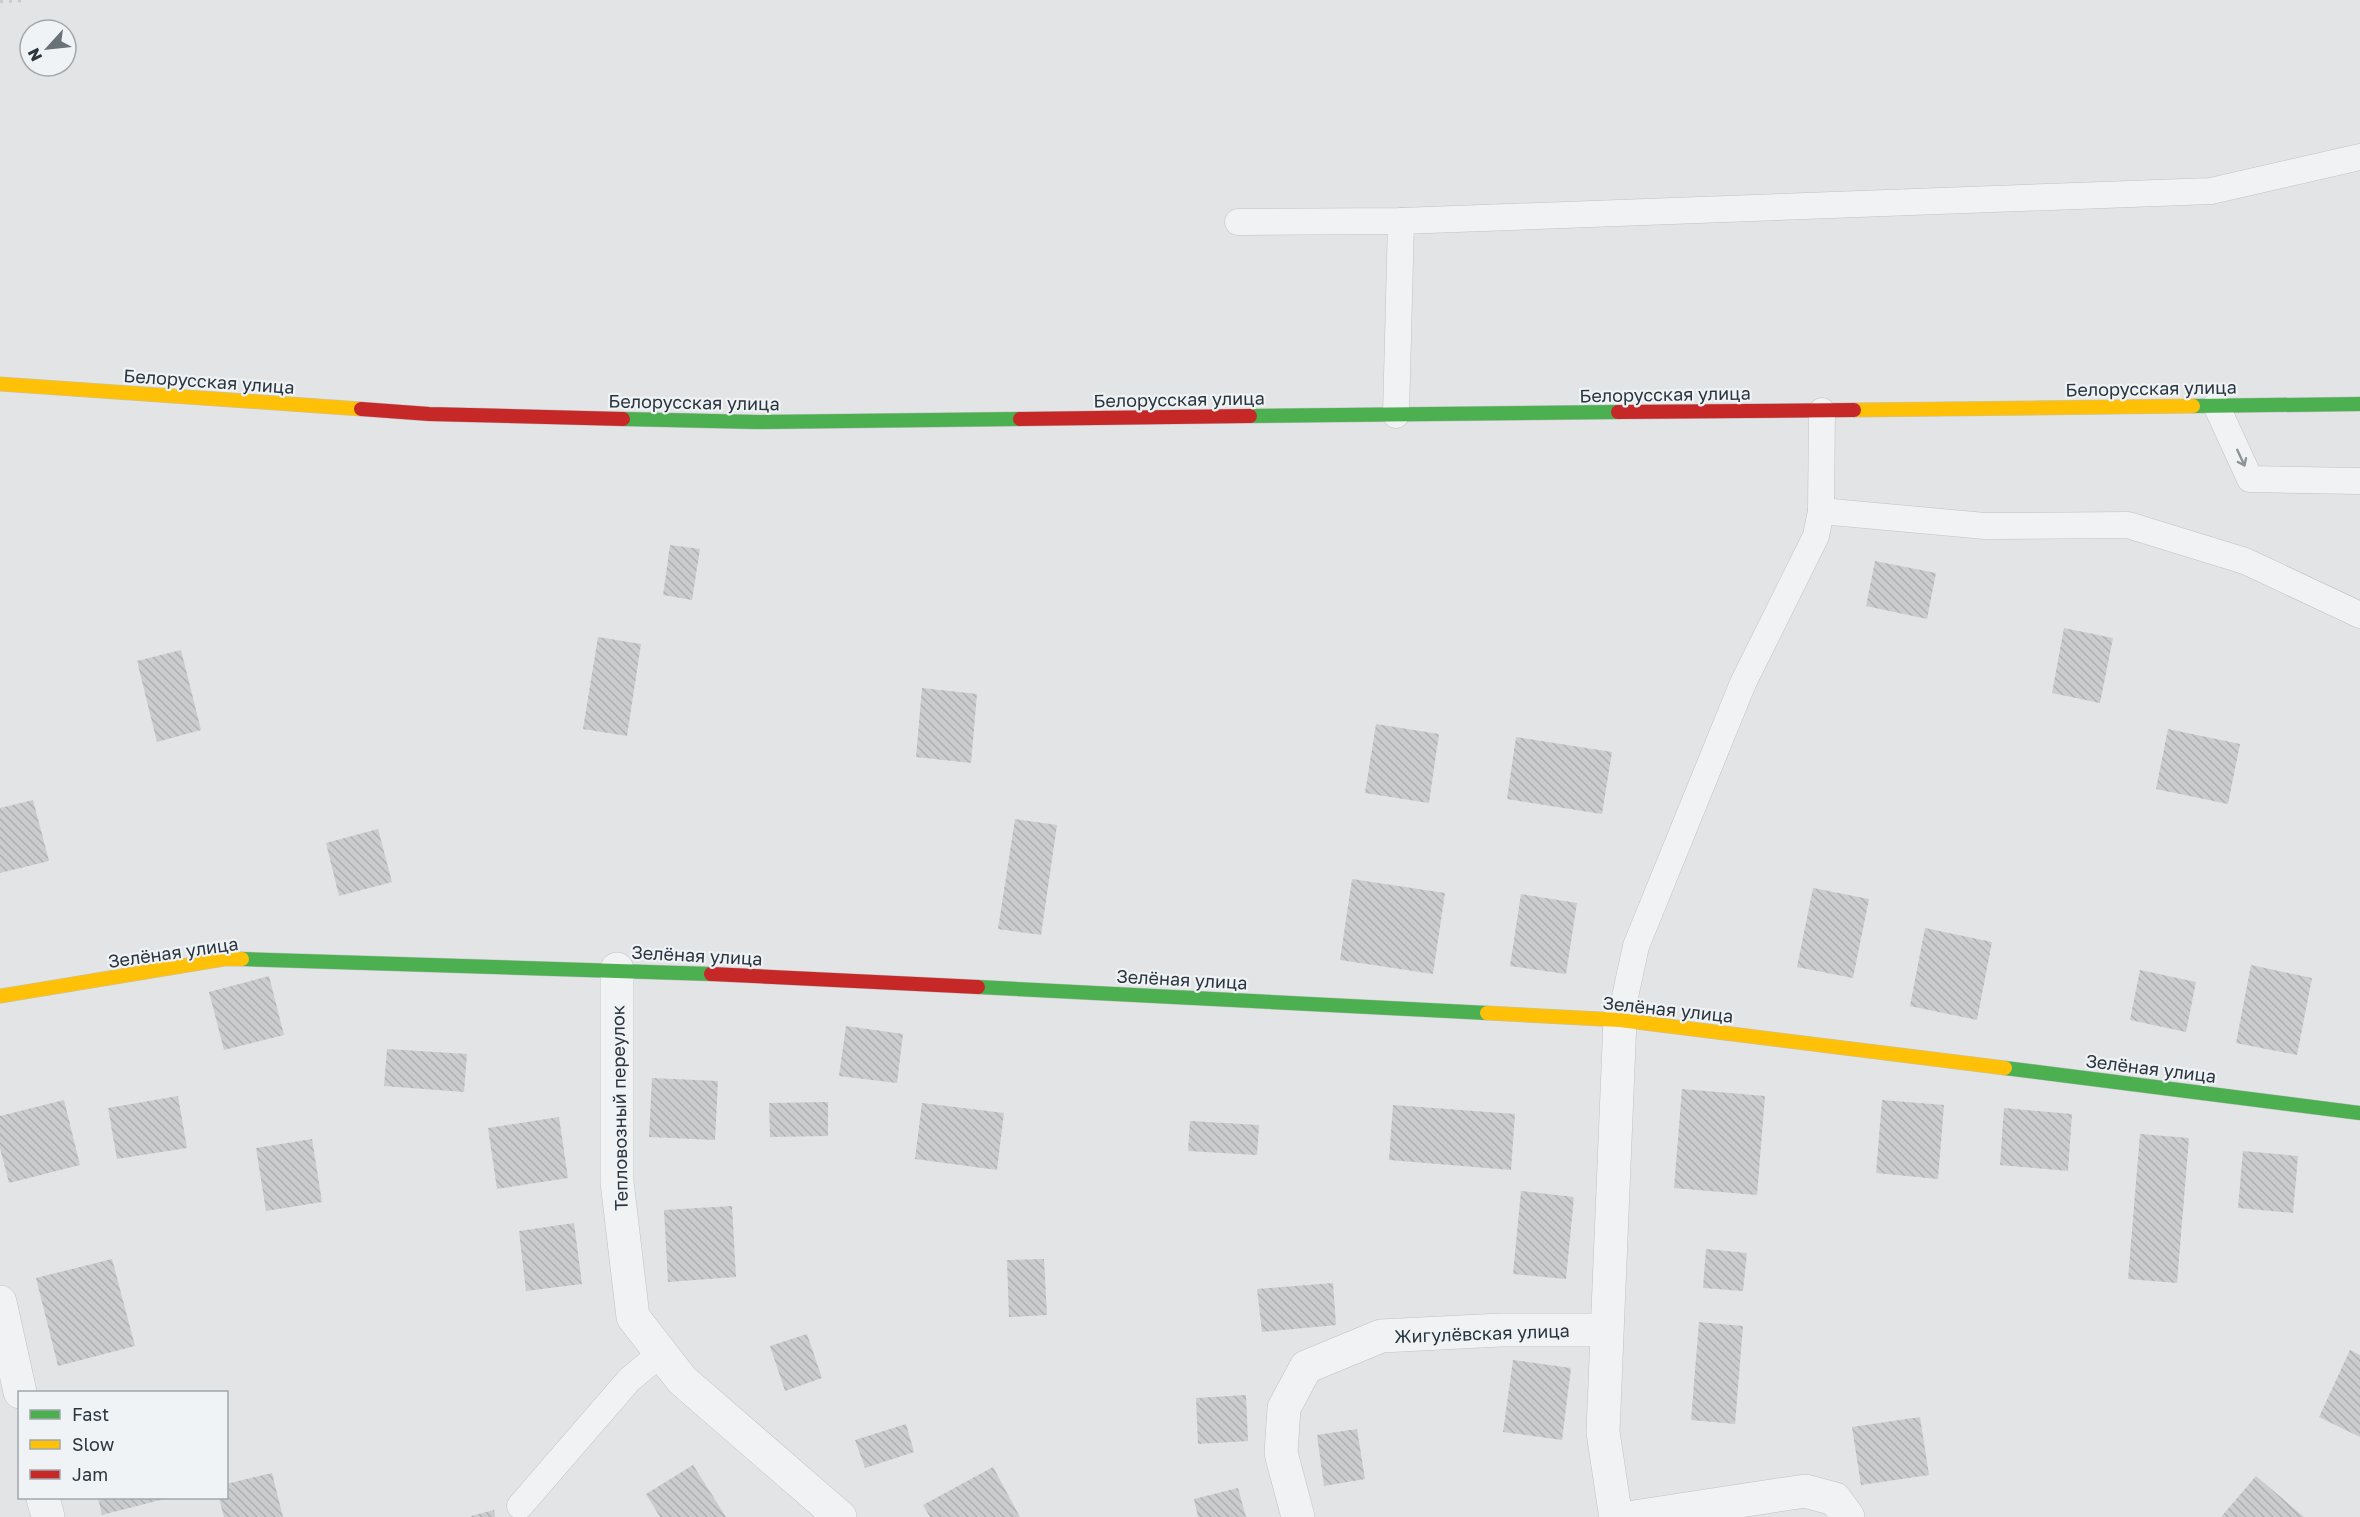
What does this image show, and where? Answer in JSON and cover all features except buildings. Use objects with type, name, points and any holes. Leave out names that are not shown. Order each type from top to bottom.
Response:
[{"type":"street","name":"Белорусская улица","points":[[0,384],[429,414],[756,422],[2360,404]]},
{"type":"street","name":"Зелёная улица","points":[[0,996],[224,959],[617,969],[1620,1020],[2360,1113]]},
{"type":"street","name":"Тепловозный переулок","points":[[617,969],[617,1182],[633,1317],[682,1380],[840,1517]]},
{"type":"street","points":[[1620,1020],[1603,1432],[1615,1512],[1622,1517]]},
{"type":"street","points":[[0,1302],[20,1391]]},
{"type":"street","name":"Жигулёвская улица","points":[[1298,1517],[1281,1453],[1284,1408],[1306,1367],[1381,1336],[1502,1330],[1606,1330]]},
{"type":"street","points":[[1634,1517],[1805,1491],[1834,1499],[1848,1517]]},
{"type":"street","points":[[44,1499],[48,1517]]},
{"type":"lane","points":[[1238,222],[1401,221],[2211,191],[2360,157]]},
{"type":"lane","points":[[1396,415],[1401,221]]},
{"type":"lane","points":[[2216,405],[2250,479],[2360,481]]},
{"type":"lane","points":[[1620,1020],[1636,946],[1743,683],[1816,536],[1821,511],[1822,411]]},
{"type":"lane","points":[[1821,511],[1985,525],[2128,525],[2246,561],[2360,615]]},
{"type":"lane","points":[[520,1506],[629,1380],[660,1354]]},
{"type":"railway","points":[[0,1],[22,0]]},
{"type":"traffic: fast","points":[[2193,406],[2360,404]]},
{"type":"traffic: fast","points":[[1250,416],[1618,412]]},
{"type":"traffic: fast","points":[[623,419],[756,422],[1020,419]]},
{"type":"traffic: fast","points":[[242,959],[711,974]]},
{"type":"traffic: fast","points":[[978,987],[1487,1013]]},
{"type":"traffic: fast","points":[[2005,1068],[2360,1113]]},
{"type":"traffic: slow","points":[[0,384],[361,409]]},
{"type":"traffic: slow","points":[[1854,410],[2193,406]]},
{"type":"traffic: slow","points":[[0,996],[224,959],[242,959]]},
{"type":"traffic: slow","points":[[1487,1013],[1620,1020],[2005,1068]]},
{"type":"traffic: jam","points":[[361,409],[429,414],[623,419]]},
{"type":"traffic: jam","points":[[1618,412],[1854,410]]},
{"type":"traffic: jam","points":[[1020,419],[1250,416]]},
{"type":"traffic: jam","points":[[711,974],[978,987]]}]
